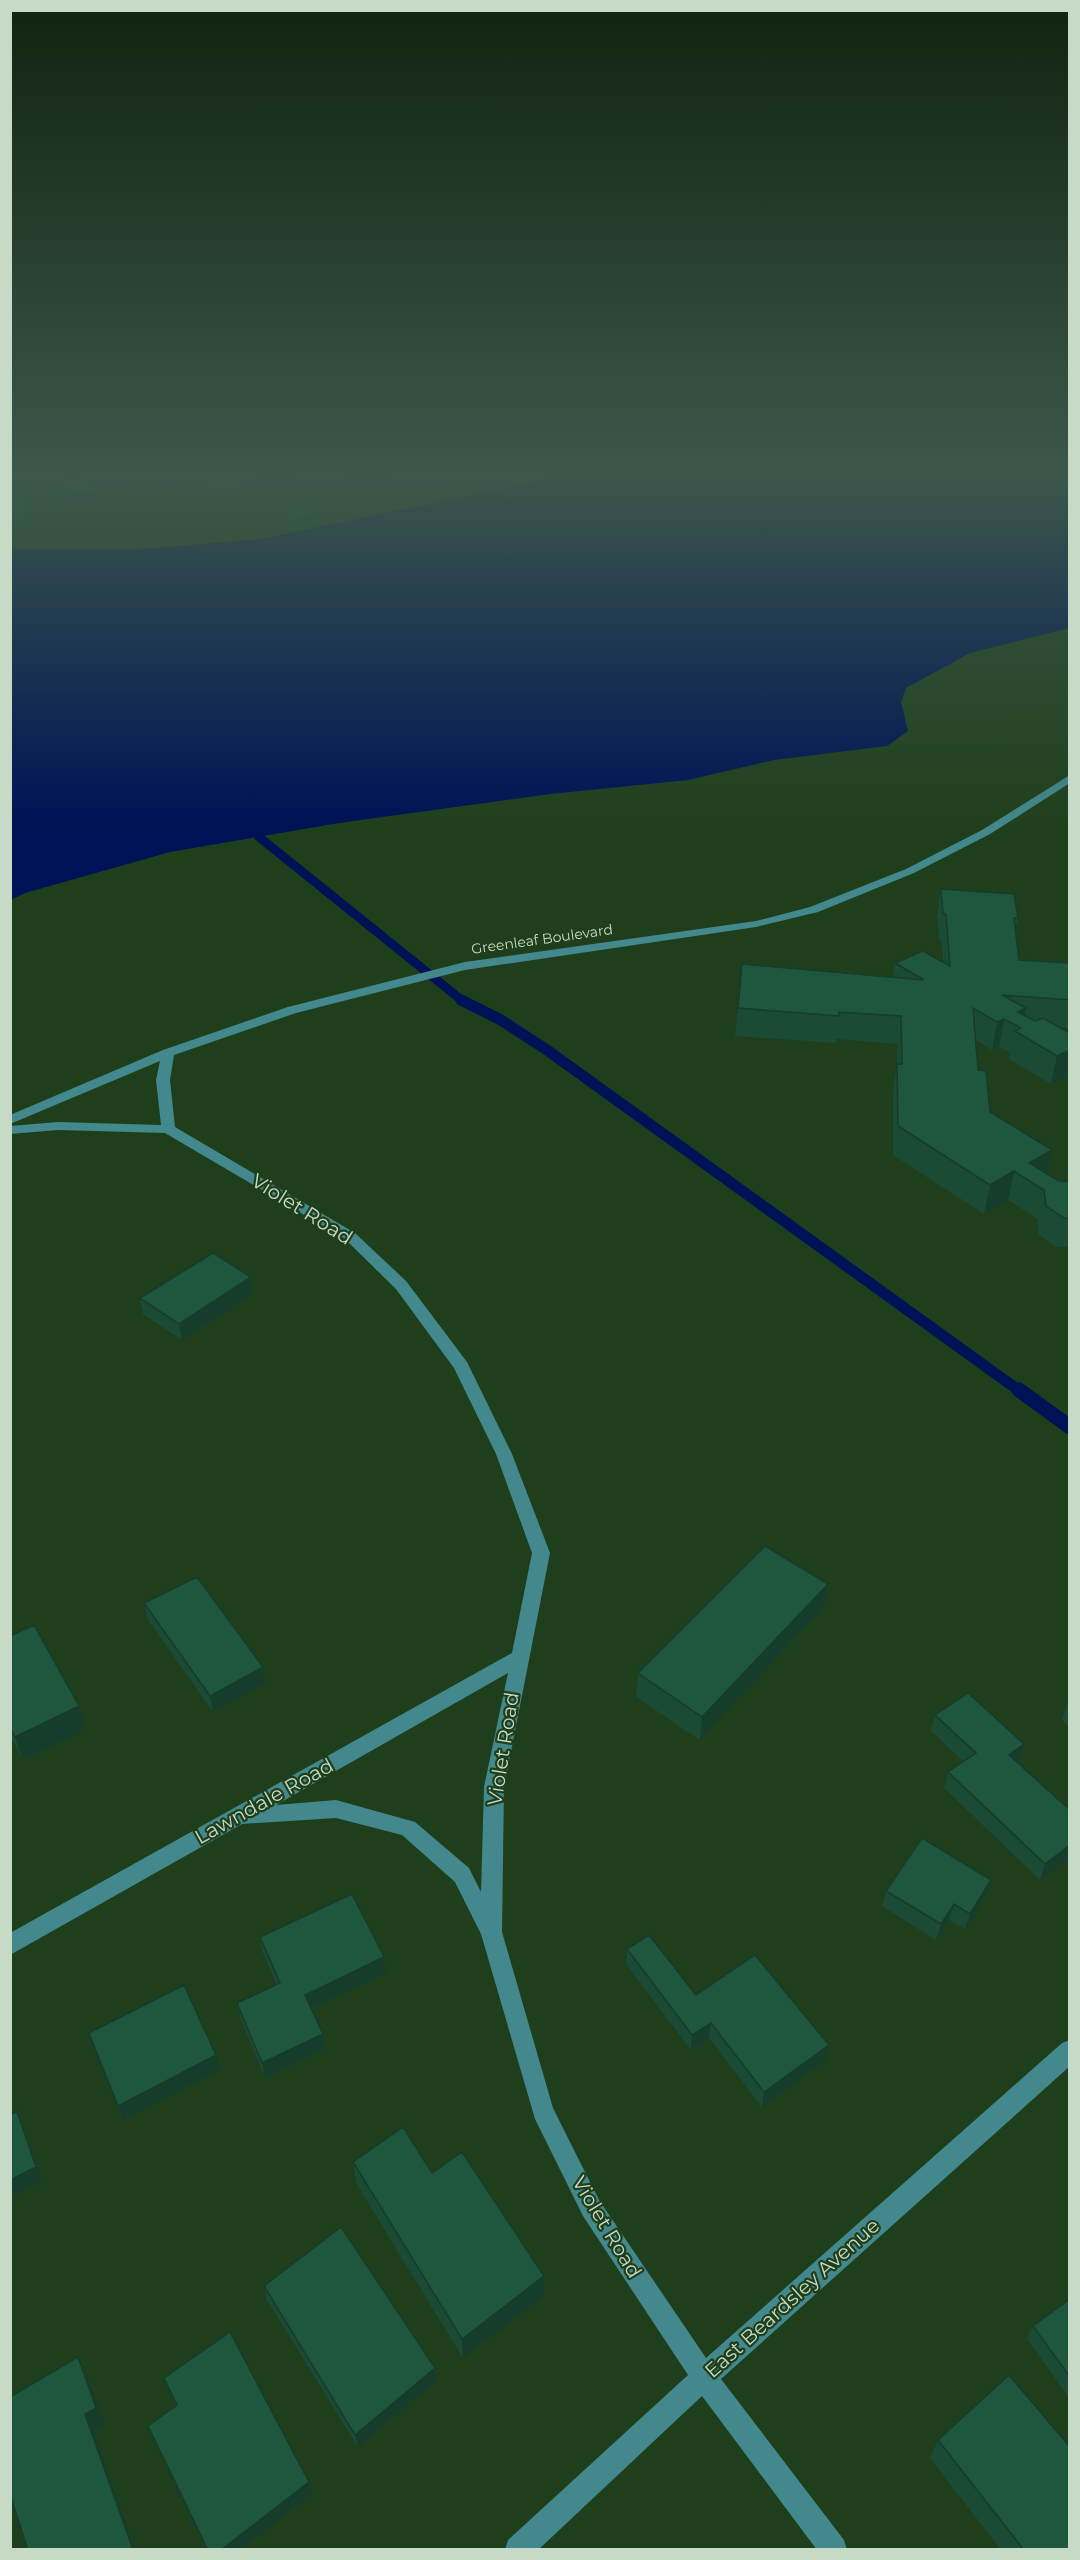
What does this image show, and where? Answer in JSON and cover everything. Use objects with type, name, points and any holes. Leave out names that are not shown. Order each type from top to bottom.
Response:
[{"type":"street","name":"Greenleaf Boulevard","points":[[10,1120],[168,1053],[292,1010],[465,966],[756,924],[814,910],[919,867],[986,831],[1070,778]]},
{"type":"street","points":[[10,1130],[118,1125],[168,1129],[163,1080],[168,1053]]},
{"type":"street","name":"Violet Road","points":[[168,1129],[350,1236],[401,1285],[461,1366],[504,1454],[541,1553],[518,1658],[494,1787],[490,1932],[543,2111],[591,2208],[704,2377],[834,2550]]},
{"type":"street","name":"Lawndale Road","points":[[10,1945],[518,1658]]},
{"type":"street","points":[[238,1816],[336,1809],[408,1828],[462,1875],[490,1932]]},
{"type":"street","name":"East Beardsley Avenue","points":[[518,2550],[704,2377],[1070,2051]]},
{"type":"shaded area","points":[[11,590],[1069,590],[1069,628],[970,653],[906,688],[901,702],[908,731],[887,746],[774,760],[688,780],[550,794],[339,823],[170,852],[25,893],[11,900]]},
{"type":"building","points":[[941,889],[1014,894],[1018,918],[1014,918],[1019,960],[1070,963],[1070,1000],[1002,995],[1026,1008],[1018,1012],[1035,1021],[1043,1018],[1070,1033],[1070,1050],[1057,1056],[1015,1031],[1021,1028],[1004,1019],[997,1022],[973,1008],[978,1070],[986,1071],[990,1112],[1052,1150],[1029,1163],[1059,1181],[1070,1182],[1070,1218],[1064,1218],[1046,1206],[1044,1190],[1014,1171],[990,1185],[898,1126],[897,1064],[902,1064],[901,1016],[839,1012],[839,1016],[738,1008],[742,964],[924,980],[895,963],[923,951],[950,966],[946,914],[943,913]]},
{"type":"building","points":[[213,1253],[251,1277],[179,1324],[140,1298]]},
{"type":"building","points":[[765,1546],[828,1584],[702,1717],[638,1673]]},
{"type":"building","points":[[197,1577],[263,1667],[210,1696],[144,1603]]},
{"type":"building","points":[[34,1625],[79,1706],[15,1737],[10,1727],[10,1636]]},
{"type":"building","points":[[968,1693],[1024,1744],[1009,1755],[1070,1810],[1070,1845],[1045,1864],[948,1772],[976,1753],[935,1715]]},
{"type":"building","points":[[922,1838],[991,1880],[970,1914],[954,1904],[941,1924],[886,1891]]},
{"type":"building","points":[[352,1894],[384,1957],[305,1995],[323,2034],[262,2063],[237,2003],[280,1983],[260,1937]]},
{"type":"building","points":[[649,1935],[696,1995],[755,1955],[829,2045],[764,2092],[711,2023],[692,2035],[627,1949]]},
{"type":"building","points":[[184,1985],[216,2055],[118,2106],[89,2033]]},
{"type":"building","points":[[17,2111],[36,2167],[10,2180],[10,2115]]},
{"type":"building","points":[[403,2127],[432,2173],[462,2152],[544,2276],[462,2339],[353,2162]]},
{"type":"building","points":[[341,2227],[435,2368],[355,2435],[264,2286]]},
{"type":"building","points":[[1070,2299],[1070,2377],[1033,2326]]},
{"type":"building","points":[[230,2332],[309,2482],[221,2550],[208,2550],[148,2426],[177,2405],[164,2378]]},
{"type":"building","points":[[78,2357],[96,2408],[85,2414],[133,2550],[28,2550],[10,2495],[10,2397]]},
{"type":"building","points":[[1009,2375],[1070,2447],[1070,2550],[1024,2550],[938,2440]]},
{"type":"waterway","points":[[259,837],[462,1001]]},
{"type":"waterway","points":[[462,1001],[501,1020],[547,1050],[1021,1392]]},
{"type":"waterway","points":[[1019,1390],[1070,1427]]}]
